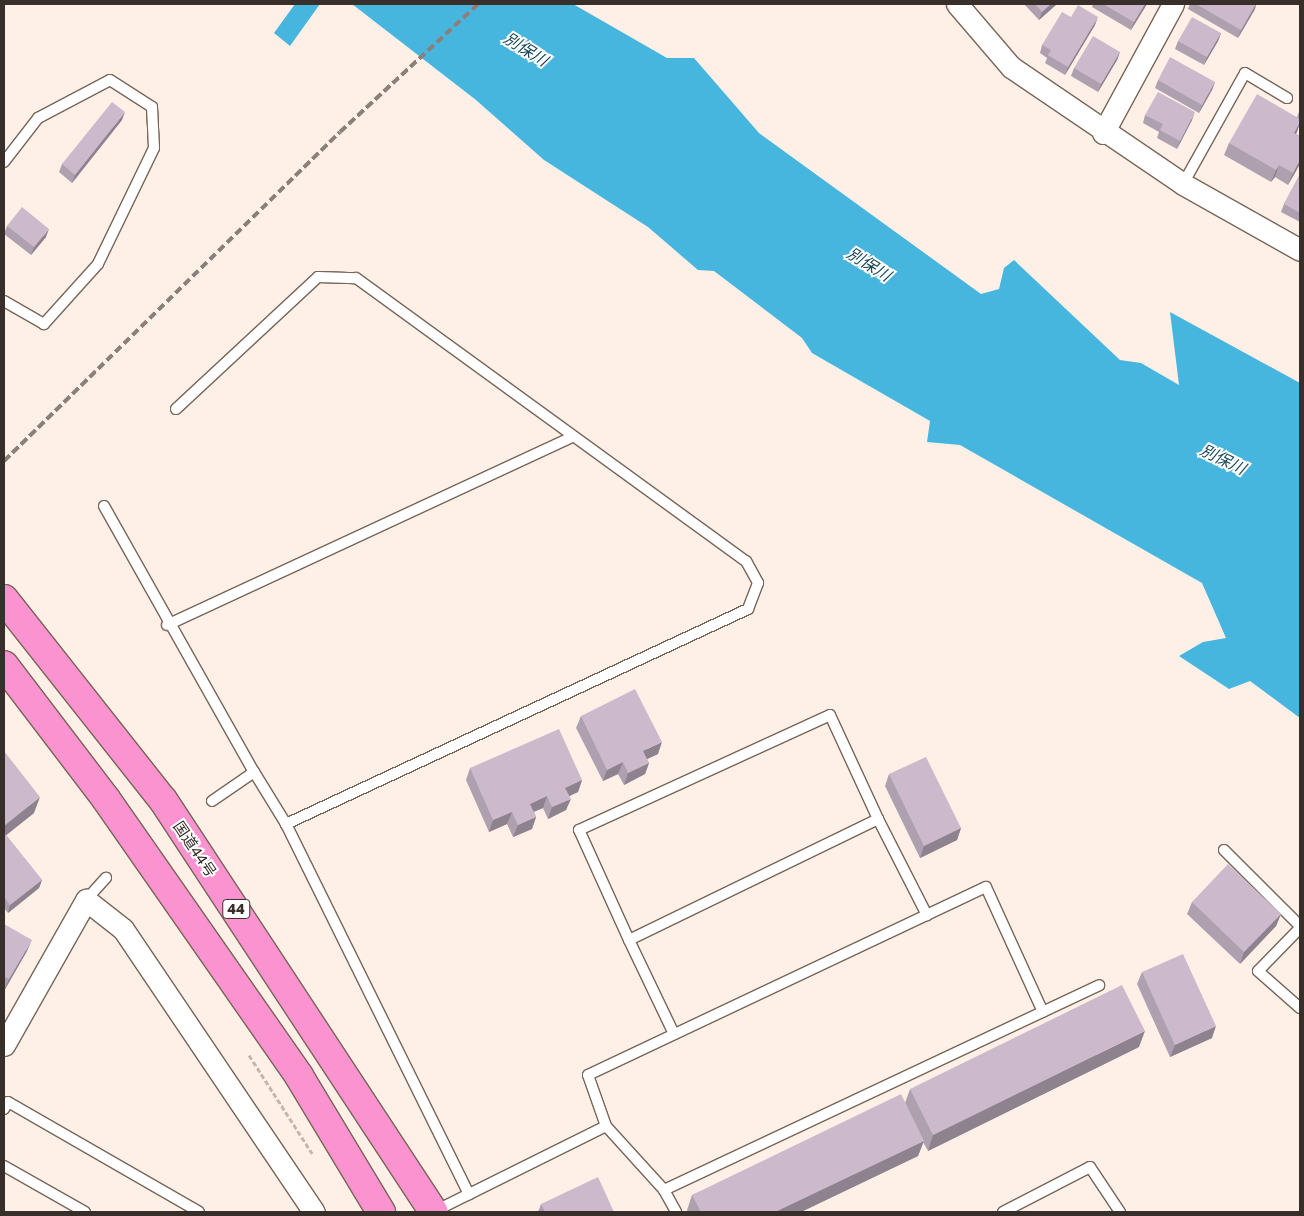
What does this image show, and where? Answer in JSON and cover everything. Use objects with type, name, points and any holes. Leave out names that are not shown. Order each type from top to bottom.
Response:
[{"type":"highway","name":"国道44号","points":[[12,609],[163,800],[434,1212]]},
{"type":"highway","points":[[4,665],[106,799],[299,1076],[382,1212]]},
{"type":"street","points":[[1103,133],[1173,4]]},
{"type":"street","points":[[960,5],[1011,67],[1103,133],[1183,184],[1300,250]]},
{"type":"street","points":[[4,1046],[86,900],[123,929],[314,1212]]},
{"type":"lane","points":[[1183,184],[1245,73],[1287,98]]},
{"type":"lane","points":[[4,162],[38,118],[110,80],[152,108],[154,148],[98,264],[44,324],[4,301]]},
{"type":"lane","points":[[176,409],[318,277],[356,278],[570,438],[746,561],[758,582],[748,609],[286,824]]},
{"type":"lane","points":[[168,625],[570,438]]},
{"type":"lane","points":[[104,506],[168,625],[286,824],[469,1194]]},
{"type":"lane","points":[[674,1034],[579,830],[830,715],[878,819],[927,915]]},
{"type":"lane","points":[[212,801],[254,772]]},
{"type":"lane","points":[[629,940],[878,819]]},
{"type":"lane","points":[[1224,850],[1300,927],[1258,971],[1300,1008]]},
{"type":"lane","points":[[86,900],[106,878]]},
{"type":"lane","points":[[676,1212],[664,1190],[606,1126],[588,1075],[986,887],[1042,1012]]},
{"type":"lane","points":[[664,1190],[1099,985]]},
{"type":"lane","points":[[4,1109],[8,1102],[199,1212]]},
{"type":"lane","points":[[434,1212],[606,1126]]},
{"type":"lane","points":[[4,1166],[85,1212]]},
{"type":"lane","points":[[1003,1212],[1090,1167],[1120,1212]]},
{"type":"water","points":[[295,4],[320,4],[290,46],[274,33]]},
{"type":"water","name":"別保川","points":[[352,4],[573,4],[667,58],[694,58],[759,133],[981,294],[999,289],[1004,268],[1014,260],[1120,360],[1141,363],[1179,385],[1170,312],[1300,383],[1300,718],[1250,681],[1229,689],[1179,656],[1203,642],[1226,638],[1202,583],[960,445],[927,442],[930,421],[812,353],[802,338],[714,271],[698,270],[648,227],[544,160],[476,100]]},
{"type":"building","points":[[1035,4],[1051,4],[1042,12]]},
{"type":"building","points":[[1103,4],[1145,4],[1134,22]]},
{"type":"building","points":[[1196,4],[1256,4],[1241,30]]},
{"type":"building","points":[[1078,5],[1098,17],[1068,67],[1048,55],[1051,50],[1042,45],[1062,12],[1071,17]]},
{"type":"building","points":[[1192,17],[1221,33],[1207,57],[1178,41]]},
{"type":"building","points":[[1093,36],[1120,52],[1101,84],[1074,68]]},
{"type":"building","points":[[1170,57],[1215,82],[1202,105],[1158,80]]},
{"type":"building","points":[[1158,92],[1195,112],[1180,141],[1160,130],[1163,124],[1145,115]]},
{"type":"building","points":[[1257,94],[1300,119],[1294,133],[1300,136],[1300,160],[1293,173],[1279,165],[1276,170],[1229,143]]},
{"type":"building","points":[[112,102],[125,112],[75,175],[62,164]]},
{"type":"building","points":[[1300,174],[1300,213],[1284,204]]},
{"type":"building","points":[[22,207],[49,229],[34,247],[7,226]]},
{"type":"building","points":[[635,689],[662,742],[643,751],[649,763],[628,773],[623,762],[607,770],[581,716]]},
{"type":"building","points":[[559,729],[582,780],[565,788],[571,799],[552,807],[547,796],[530,804],[536,817],[518,825],[512,812],[493,820],[470,768]]},
{"type":"building","points":[[4,751],[40,797],[4,826]]},
{"type":"building","points":[[926,757],[961,828],[924,846],[889,774]]},
{"type":"building","points":[[5,834],[42,880],[10,905],[4,897]]},
{"type":"building","points":[[1228,864],[1281,914],[1244,952],[1192,902]]},
{"type":"building","points":[[4,924],[32,940],[9,979],[4,976]]},
{"type":"building","points":[[1183,954],[1216,1026],[1175,1045],[1142,972]]},
{"type":"building","points":[[1122,985],[1145,1031],[933,1135],[910,1089]]},
{"type":"building","points":[[901,1094],[924,1141],[775,1212],[701,1212],[692,1195]]},
{"type":"building","points":[[598,1177],[614,1212],[545,1212],[541,1204]]},
{"type":"railway","points":[[4,461],[340,132],[478,4]]}]
